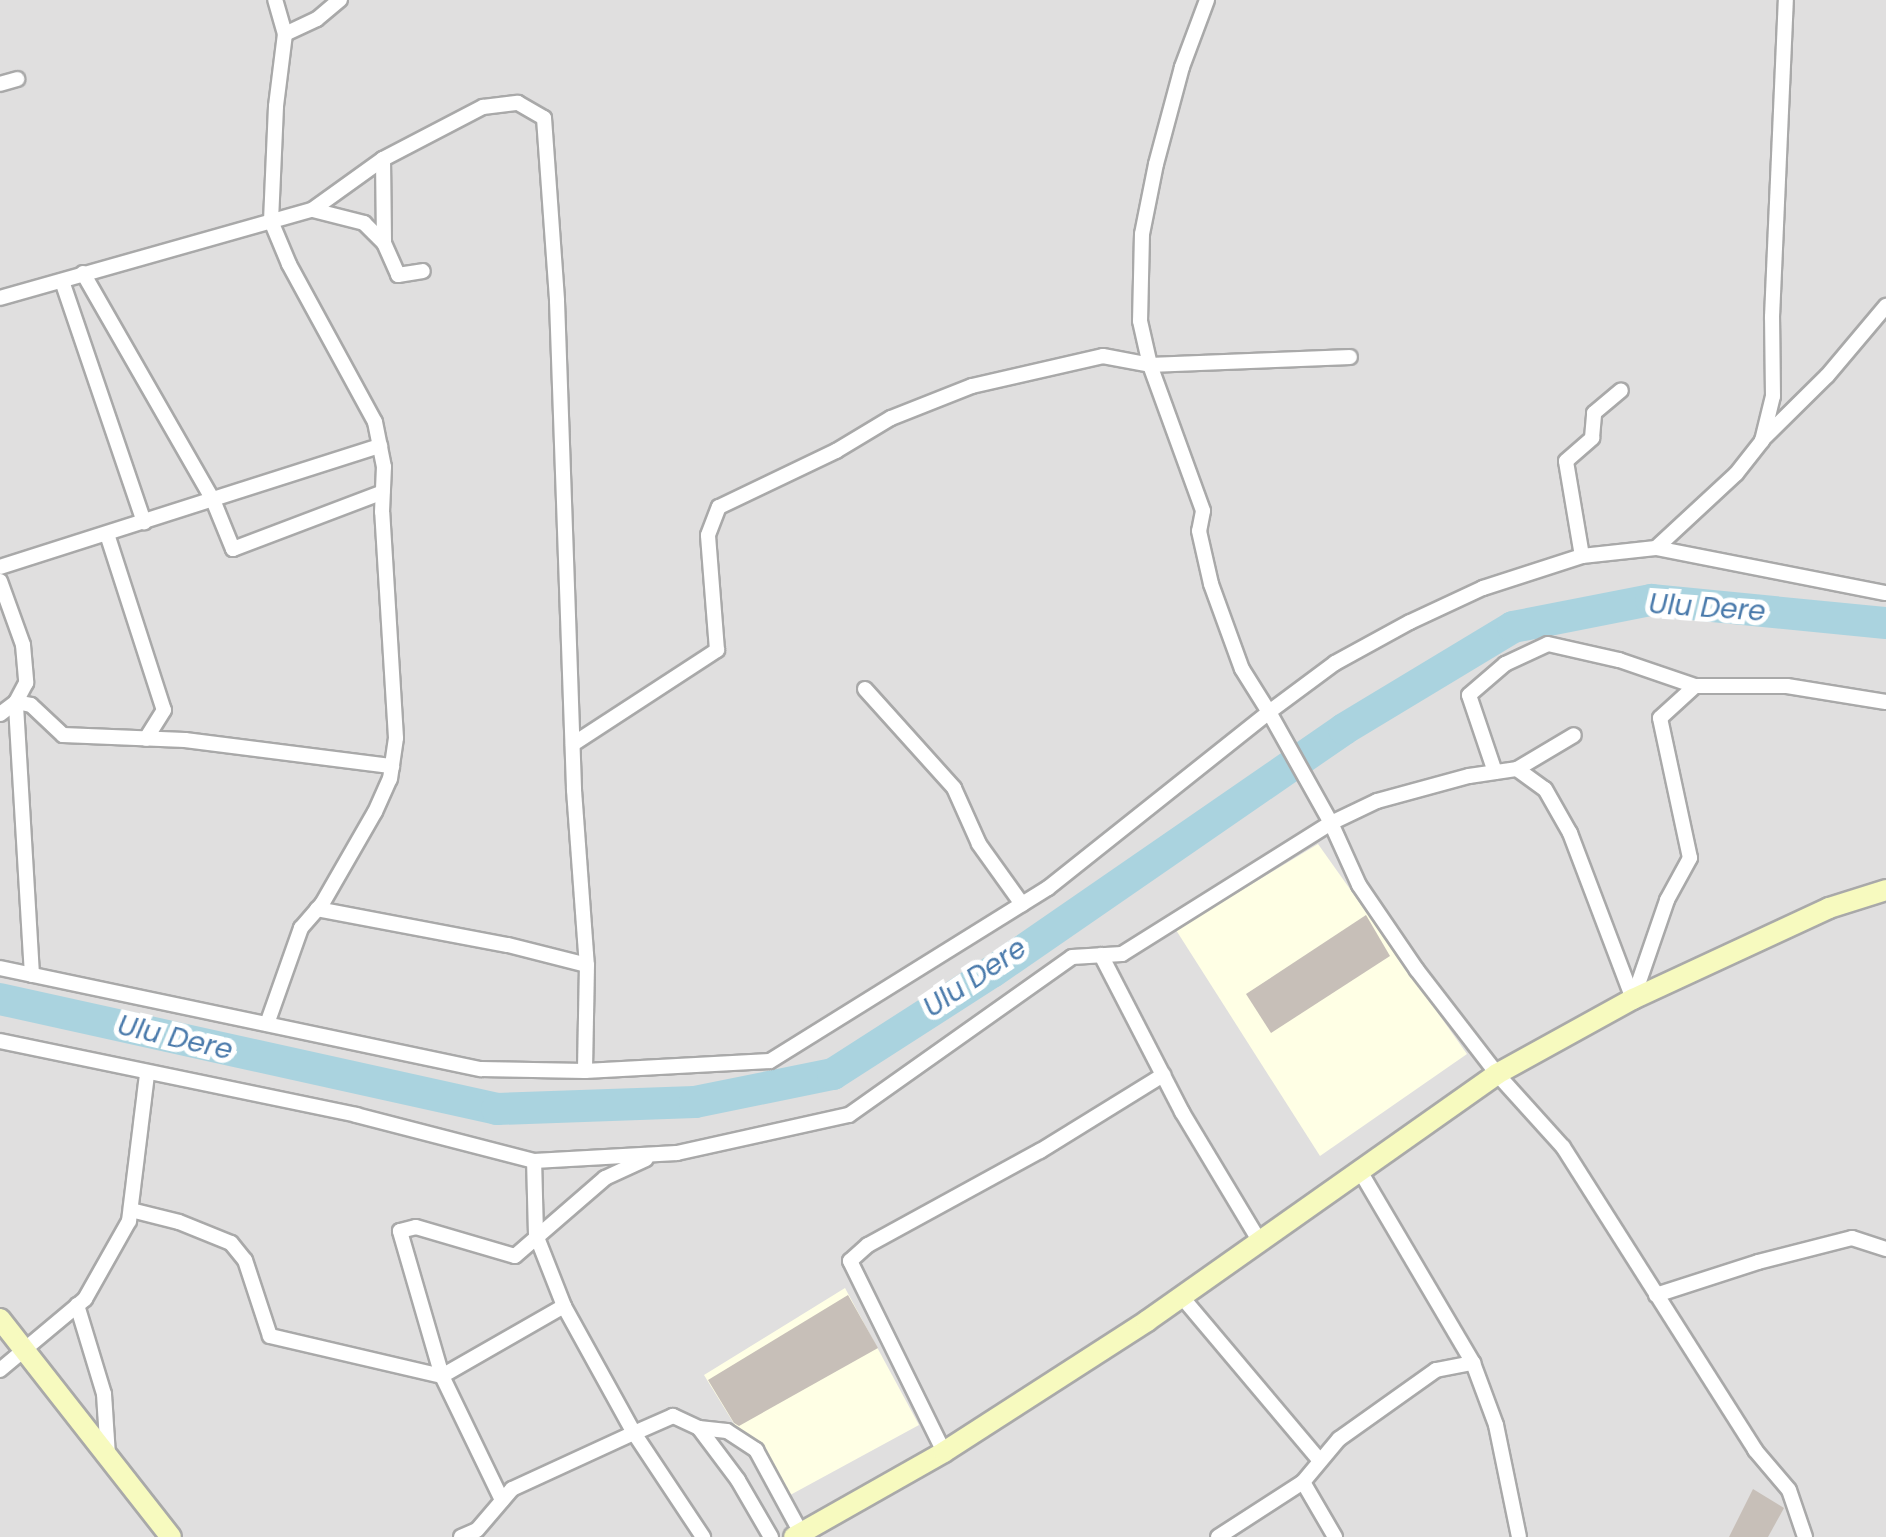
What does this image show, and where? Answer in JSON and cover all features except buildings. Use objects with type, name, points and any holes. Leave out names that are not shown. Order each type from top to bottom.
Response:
[{"type":"main road","points":[[798,1535],[944,1452],[1182,1297],[1498,1074],[1632,999],[1829,908],[1886,890]]},
{"type":"main road","points":[[0,1319],[171,1537]]},
{"type":"street","points":[[267,1024],[301,928],[318,910],[375,812],[392,766],[396,738],[394,654],[380,446],[375,422],[289,264],[271,221],[276,106],[285,34],[275,0]]},
{"type":"street","points":[[285,34],[317,19],[340,0]]},
{"type":"street","points":[[1762,441],[1773,396],[1772,317],[1786,0]]},
{"type":"street","points":[[1206,1],[1170,106],[1142,234],[1140,321],[1150,365],[1203,511],[1199,531],[1211,584],[1242,669],[1331,823],[1359,885],[1417,970],[1498,1074],[1563,1147],[1754,1450],[1789,1490],[1805,1537]]},
{"type":"street","points":[[0,84],[17,79]]},
{"type":"street","points":[[0,298],[312,210],[383,159],[483,108],[518,102],[544,118],[557,300],[573,744],[587,965],[585,1070]]},
{"type":"street","points":[[383,159],[384,243]]},
{"type":"street","points":[[312,210],[364,223],[384,243],[398,275],[424,270]]},
{"type":"street","points":[[83,273],[213,500],[233,550],[383,492]]},
{"type":"street","points":[[62,280],[144,522]]},
{"type":"street","points":[[1656,548],[1736,474],[1886,306]]},
{"type":"street","points":[[573,744],[717,650],[708,535],[720,507],[836,451],[891,418],[972,386],[1103,356],[1150,365],[1350,357]]},
{"type":"street","points":[[1582,556],[1566,461],[1592,438],[1594,413],[1622,390]]},
{"type":"street","points":[[0,567],[380,446]]},
{"type":"street","points":[[108,534],[164,710],[146,739]]},
{"type":"street","points":[[0,968],[481,1069],[585,1070],[770,1060],[1022,904],[1335,663],[1483,588],[1582,556],[1656,548],[1886,593]]},
{"type":"street","points":[[0,581],[23,645],[26,683],[16,702],[0,714]]},
{"type":"street","points":[[1496,772],[1469,694],[1505,664],[1548,644],[1619,660],[1695,686],[1787,686],[1886,702]]},
{"type":"street","points":[[1632,999],[1667,900],[1690,858],[1660,718],[1695,686]]},
{"type":"street","points":[[865,689],[954,788],[980,844],[1022,904]]},
{"type":"street","points":[[16,702],[31,705],[63,735],[146,739],[392,766]]},
{"type":"street","points":[[16,702],[32,974]]},
{"type":"street","points":[[0,1041],[147,1075],[356,1115],[534,1160],[677,1153],[849,1116],[1072,957],[1122,954],[1331,823],[1376,801],[1517,769],[1574,735]]},
{"type":"street","points":[[1517,769],[1545,788],[1570,833],[1632,999]]},
{"type":"street","points":[[318,910],[508,945],[587,965]]},
{"type":"street","points":[[1101,955],[1163,1075],[1260,1242]]},
{"type":"street","points":[[0,1370],[85,1299],[131,1210],[147,1075]]},
{"type":"street","points":[[944,1452],[850,1261],[868,1245],[1040,1151],[1163,1075]]},
{"type":"street","points":[[502,1500],[442,1376],[400,1232],[416,1227],[515,1256],[606,1178],[655,1154]]},
{"type":"street","points":[[534,1160],[536,1235],[564,1306],[634,1433],[703,1537]]},
{"type":"street","points":[[1360,1172],[1473,1363],[1496,1426],[1519,1537]]},
{"type":"street","points":[[131,1210],[179,1222],[231,1243],[244,1260],[270,1336],[442,1376],[564,1306]]},
{"type":"street","points":[[1656,1295],[1758,1262],[1852,1238],[1886,1249]]},
{"type":"street","points":[[1182,1297],[1320,1461]]},
{"type":"street","points":[[77,1305],[104,1394],[108,1456]]},
{"type":"street","points":[[1218,1537],[1303,1482],[1339,1439],[1436,1370],[1473,1363]]},
{"type":"street","points":[[461,1537],[477,1530],[512,1489],[673,1416],[698,1428],[728,1431],[756,1450],[798,1535]]},
{"type":"street","points":[[698,1428],[738,1480],[771,1537]]},
{"type":"street","points":[[1303,1482],[1335,1537]]},
{"type":"shaded area","points":[[0,0],[1886,0],[1886,1537],[0,1537]]},
{"type":"shaded area","points":[[1318,844],[1467,1054],[1320,1156],[1176,930]]},
{"type":"shaded area","points":[[845,1288],[919,1425],[781,1500],[704,1375]]},
{"type":"waterway","name":"Ulu Dere","points":[[0,999],[497,1109],[695,1102],[833,1074],[992,972],[1344,729],[1513,627],[1651,600],[1886,623]]}]
